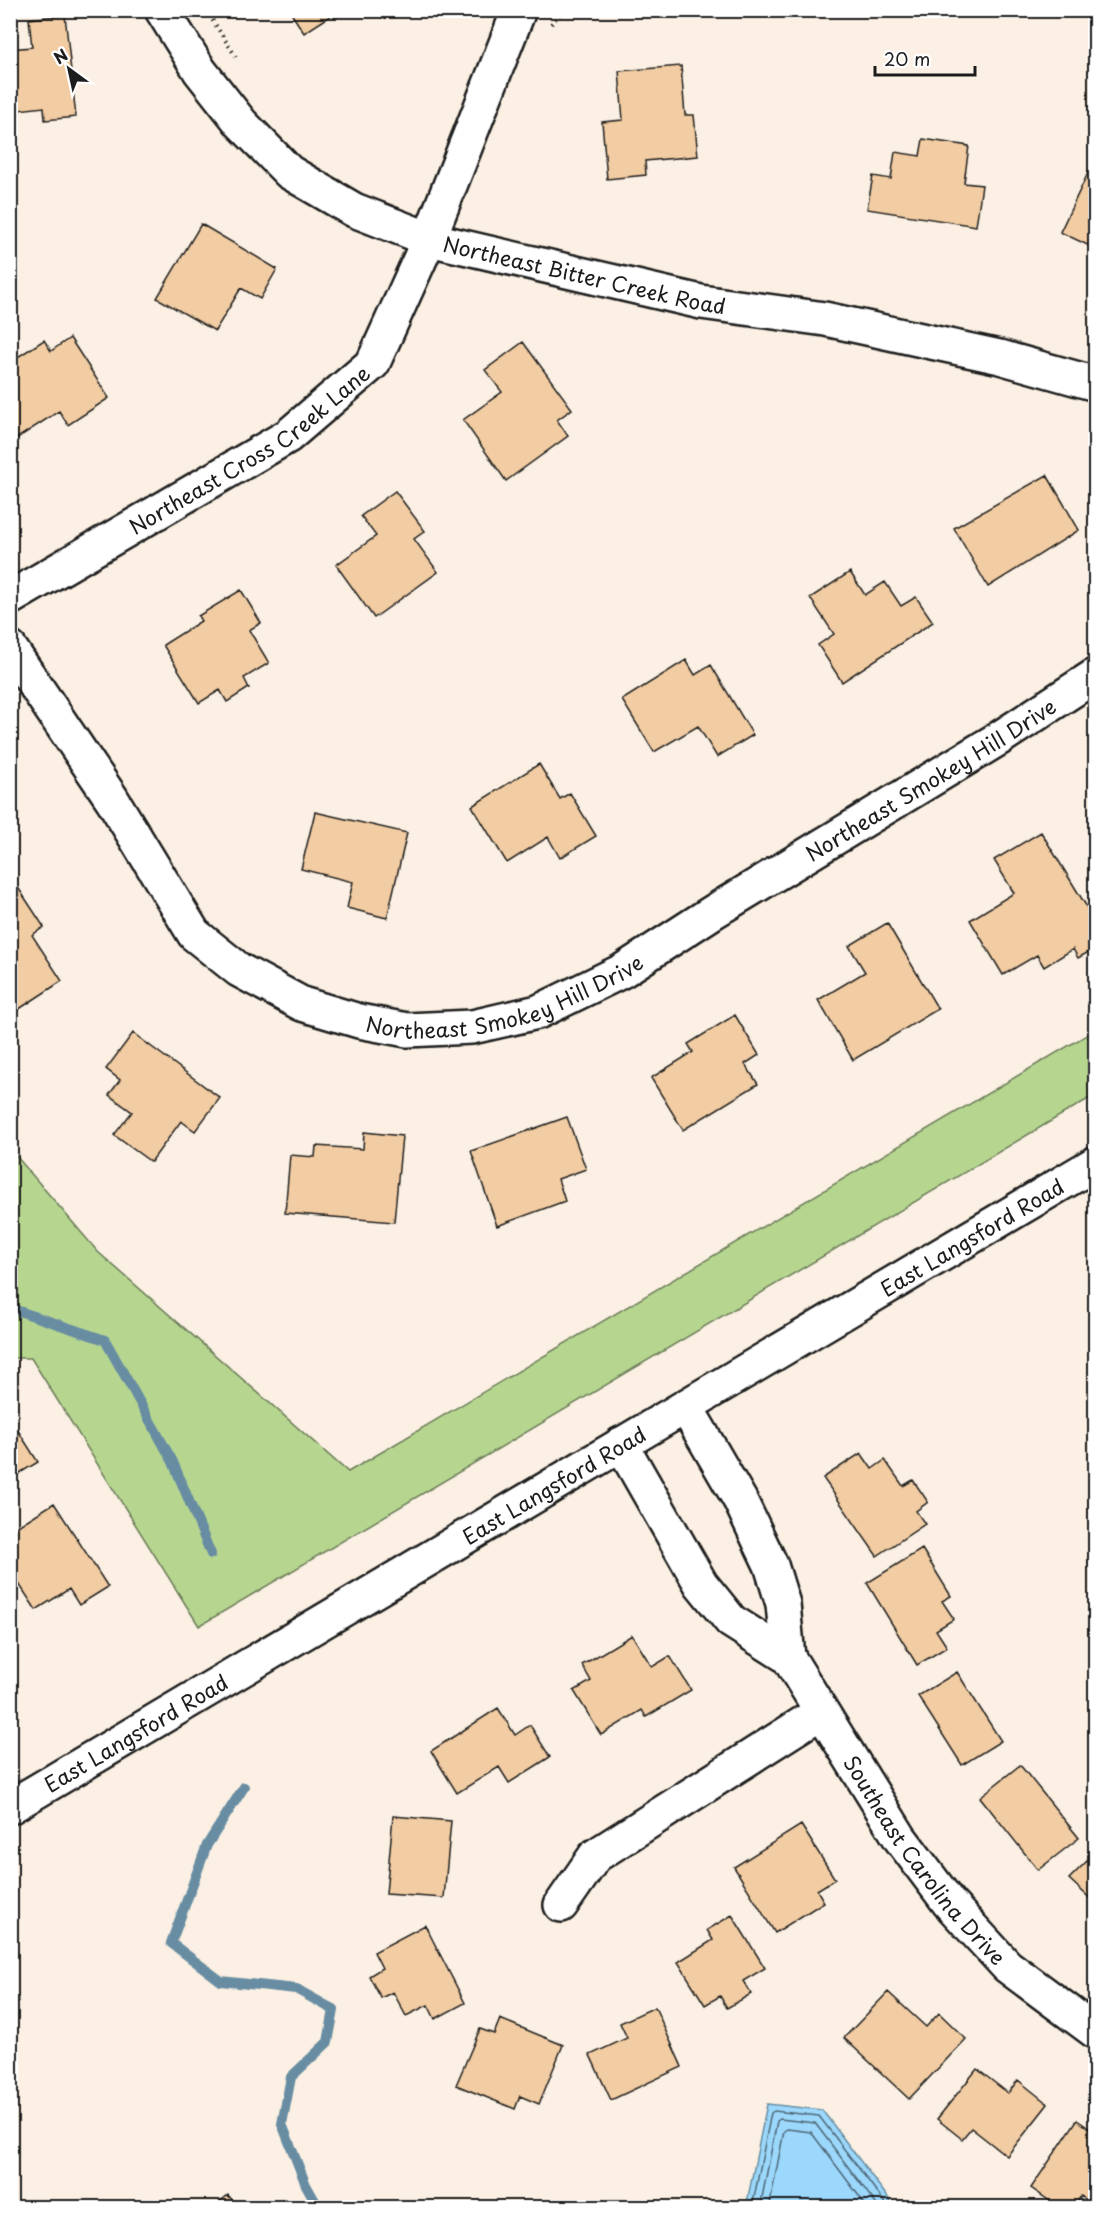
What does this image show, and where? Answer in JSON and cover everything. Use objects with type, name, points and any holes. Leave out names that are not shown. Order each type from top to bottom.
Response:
[{"type":"street","name":"Northeast Bitter Creek Road","points":[[162,10],[200,71],[241,123],[289,172],[354,210],[429,239],[701,302],[825,319],[872,329],[1000,357],[1095,384]]},
{"type":"street","name":"Northeast Cross Creek Lane","points":[[10,598],[288,436],[373,363],[429,239],[519,10]]},
{"type":"street","name":"Northeast Smokey Hill Drive","points":[[10,648],[112,799],[194,934],[239,970],[302,1004],[359,1022],[407,1030],[472,1027],[538,1012],[622,970],[998,739],[1095,675]]},
{"type":"street","name":"East Langsford Road","points":[[12,1798],[686,1407],[1095,1163]]},
{"type":"street","name":"Southeast Carolina Drive","points":[[686,1407],[740,1500],[771,1565],[783,1604],[788,1657],[900,1838],[949,1903],[1007,1966],[1095,2032]]},
{"type":"street","name":"Southeast Carolina Drive","points":[[621,1444],[701,1584],[731,1621],[788,1657]]},
{"type":"street","points":[[561,1905],[595,1856],[821,1712]]},
{"type":"path","points":[[206,10],[240,63]]},
{"type":"path","points":[[549,25],[563,10]]},
{"type":"green space","points":[[1095,1030],[1095,1095],[199,1626],[31,1358],[11,1358],[11,1150],[98,1252],[348,1472]]},
{"type":"water","points":[[767,2104],[822,2110],[895,2207],[746,2207]]},
{"type":"building","points":[[289,10],[340,10],[304,33]]},
{"type":"building","points":[[65,15],[76,117],[45,120],[44,107],[10,111],[10,49],[32,47],[29,19]]},
{"type":"building","points":[[681,66],[685,115],[694,115],[698,156],[645,161],[646,175],[607,179],[602,122],[623,120],[619,71]]},
{"type":"building","points":[[923,139],[969,146],[964,183],[982,185],[976,226],[867,209],[873,176],[891,179],[895,152],[920,156]]},
{"type":"building","points":[[1089,171],[1096,174],[1096,249],[1060,232]]},
{"type":"building","points":[[201,224],[277,269],[260,299],[241,288],[215,331],[157,298]]},
{"type":"building","points":[[70,338],[109,398],[68,425],[59,411],[16,439],[10,431],[10,362],[44,340],[51,351]]},
{"type":"building","points":[[523,342],[572,409],[557,420],[568,436],[506,481],[463,420],[502,392],[485,370]]},
{"type":"building","points":[[1047,475],[1079,530],[988,587],[954,528]]},
{"type":"building","points":[[395,491],[425,531],[414,539],[438,572],[374,618],[336,565],[376,536],[361,516]]},
{"type":"building","points":[[850,572],[865,595],[885,582],[901,606],[916,597],[933,622],[842,682],[818,645],[834,634],[810,598]]},
{"type":"building","points":[[241,590],[261,623],[249,630],[269,663],[244,678],[249,688],[227,702],[220,690],[199,703],[163,645],[201,621],[198,616]]},
{"type":"building","points":[[686,660],[695,675],[711,665],[753,735],[717,757],[698,726],[654,752],[622,700]]},
{"type":"building","points":[[539,764],[560,799],[570,793],[596,836],[560,858],[548,837],[507,863],[472,806]]},
{"type":"building","points":[[315,812],[407,833],[387,918],[347,908],[353,882],[301,869]]},
{"type":"building","points":[[1041,832],[1096,922],[1096,948],[1078,958],[1073,949],[1044,967],[1037,955],[1003,975],[970,920],[1014,893],[994,860]]},
{"type":"building","points":[[17,886],[44,927],[32,935],[62,981],[10,1015],[10,890]]},
{"type":"building","points":[[887,923],[938,1009],[853,1060],[818,1000],[865,972],[849,946]]},
{"type":"building","points":[[735,1015],[759,1055],[745,1064],[758,1084],[683,1130],[651,1078],[693,1052],[688,1044]]},
{"type":"building","points":[[133,1033],[220,1098],[195,1131],[181,1121],[151,1162],[114,1135],[132,1112],[109,1095],[120,1080],[106,1069]]},
{"type":"building","points":[[567,1117],[586,1169],[558,1179],[565,1201],[497,1226],[471,1151]]},
{"type":"building","points":[[364,1132],[402,1136],[394,1222],[285,1213],[290,1155],[315,1157],[316,1146],[363,1149]]},
{"type":"building","points":[[10,1418],[38,1462],[10,1479]]},
{"type":"building","points":[[861,1453],[872,1469],[885,1460],[903,1486],[913,1480],[928,1502],[916,1511],[925,1524],[877,1556],[823,1478]]},
{"type":"building","points":[[54,1503],[108,1587],[79,1605],[69,1589],[36,1610],[10,1570],[10,1554],[17,1550],[10,1539],[10,1531]]},
{"type":"building","points":[[922,1549],[951,1596],[942,1601],[954,1619],[936,1630],[947,1647],[917,1665],[867,1583]]},
{"type":"building","points":[[632,1635],[652,1667],[670,1656],[691,1690],[646,1717],[642,1710],[601,1735],[574,1691],[591,1681],[582,1665]]},
{"type":"building","points":[[957,1672],[1001,1741],[962,1765],[918,1696]]},
{"type":"building","points":[[498,1708],[515,1735],[530,1725],[550,1757],[509,1783],[499,1767],[457,1793],[431,1751]]},
{"type":"building","points":[[1020,1765],[1079,1838],[1038,1870],[980,1797]]},
{"type":"building","points":[[393,1816],[451,1821],[444,1898],[386,1894]]},
{"type":"building","points":[[801,1825],[835,1879],[817,1890],[824,1902],[775,1933],[734,1867]]},
{"type":"building","points":[[1096,1852],[1096,1904],[1069,1879]]},
{"type":"building","points":[[732,1915],[765,1968],[743,1981],[751,1994],[727,2008],[720,1996],[705,2005],[678,1962],[713,1940],[707,1930]]},
{"type":"building","points":[[425,1925],[465,2003],[435,2019],[428,2005],[406,2016],[393,1992],[381,1998],[369,1976],[382,1968],[374,1952]]},
{"type":"building","points":[[888,1992],[926,2027],[939,2013],[966,2039],[909,2099],[844,2038]]},
{"type":"building","points":[[655,2007],[682,2067],[611,2100],[590,2055],[627,2038],[620,2023]]},
{"type":"building","points":[[500,2019],[563,2045],[539,2104],[520,2096],[515,2109],[456,2085],[480,2029],[494,2034]]},
{"type":"building","points":[[977,2069],[1008,2093],[1018,2080],[1048,2104],[1007,2156],[971,2128],[962,2139],[937,2119]]},
{"type":"building","points":[[1077,2120],[1096,2133],[1096,2207],[1081,2196],[1073,2208],[1060,2208],[1031,2188]]},
{"type":"building","points":[[228,2195],[239,2208],[212,2208]]},
{"type":"waterway","points":[[10,1308],[105,1340],[173,1462],[211,1554]]},
{"type":"waterway","points":[[244,1787],[207,1845],[171,1943],[221,1981],[296,1989],[334,2010],[328,2042],[291,2077],[282,2124],[306,2185],[319,2208]]}]
